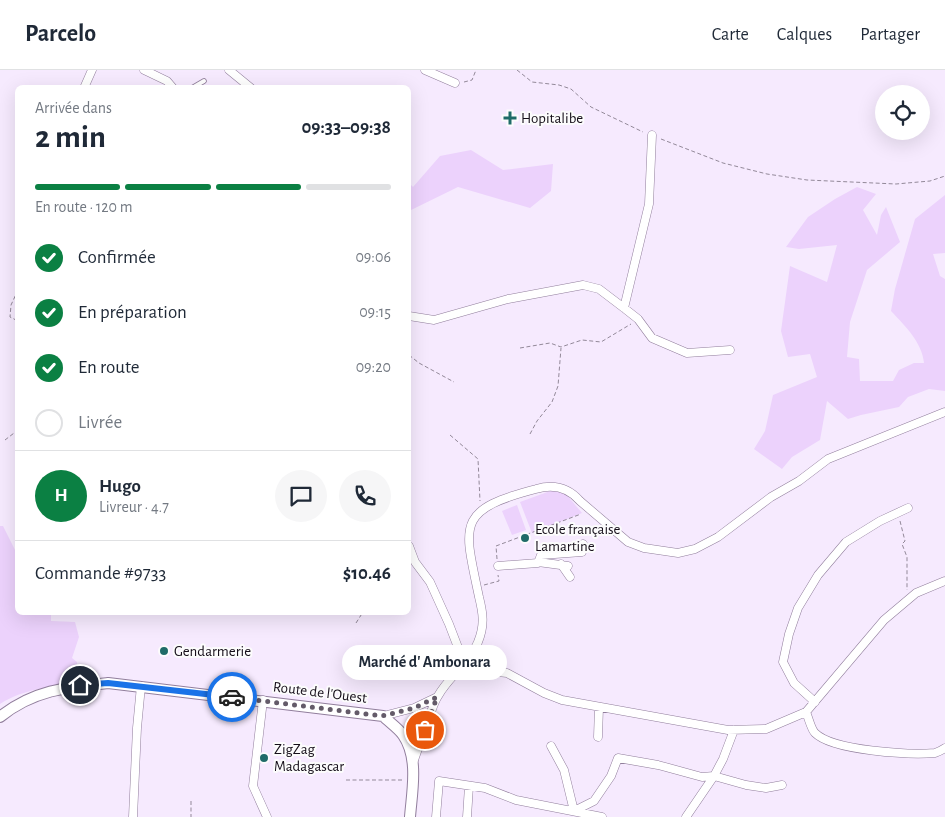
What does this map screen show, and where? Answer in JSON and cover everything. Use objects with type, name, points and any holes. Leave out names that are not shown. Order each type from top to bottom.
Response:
[{"type":"main road","name":"Route de l'Ouest","points":[[0,717],[14,706],[34,696],[80,685],[108,683],[263,700],[382,716],[403,735],[411,754],[413,781],[410,817]]},
{"type":"street","points":[[85,85],[92,70]]},
{"type":"street","points":[[144,70],[170,85]]},
{"type":"street","points":[[229,70],[247,85]]},
{"type":"street","points":[[424,70],[455,84]]},
{"type":"street","points":[[624,308],[649,204],[652,135]]},
{"type":"street","points":[[411,316],[434,320],[508,299],[583,285],[599,289],[624,308],[638,319],[652,338],[687,353],[730,350]]},
{"type":"street","points":[[412,764],[437,697],[465,663],[478,642],[484,619],[470,558],[468,538],[471,523],[483,508],[510,496],[540,488],[559,487],[574,494],[580,502],[628,542],[644,548],[678,553],[695,549],[718,537],[771,497],[799,481],[828,459],[945,412]]},
{"type":"street","points":[[815,702],[794,682],[783,662],[789,634],[798,608],[818,575],[846,542],[880,521],[908,508]]},
{"type":"street","points":[[538,562],[541,555],[582,552],[583,544]]},
{"type":"street","points":[[411,551],[416,562],[430,582],[449,624],[459,650],[458,670]]},
{"type":"street","points":[[498,566],[538,562],[565,565],[570,577]]},
{"type":"street","points":[[465,663],[488,671],[507,673],[544,693],[562,700],[734,730],[766,729],[806,712],[835,681],[884,620],[908,598],[945,581]]},
{"type":"street","points":[[133,817],[141,686]]},
{"type":"street","points":[[382,716],[414,708],[437,697]]},
{"type":"street","points":[[263,700],[253,786],[267,817]]},
{"type":"street","points":[[598,737],[599,707]]},
{"type":"street","points":[[806,712],[814,732],[824,740],[841,746],[928,753],[937,753],[945,748]]},
{"type":"street","points":[[686,817],[714,776],[734,730]]},
{"type":"street","points":[[551,746],[564,770],[574,811]]},
{"type":"street","points":[[574,811],[594,801],[611,776],[618,758],[658,765],[702,777],[714,776],[746,785],[766,788],[782,785]]},
{"type":"street","points":[[436,817],[439,781],[485,788],[516,800],[602,817]]},
{"type":"street","points":[[467,817],[469,786]]},
{"type":"street","points":[[553,817],[554,808]]},
{"type":"lane","points":[[197,85],[204,81]]},
{"type":"path","points":[[455,84],[472,80],[476,70]]},
{"type":"path","points":[[517,70],[532,82],[559,85],[571,89],[591,107],[625,124],[724,163],[767,174],[807,180],[896,184],[930,181],[945,176]]},
{"type":"path","points":[[15,296],[11,305],[10,316],[15,319]]},
{"type":"path","points":[[520,348],[550,343],[561,347],[582,340],[601,342],[638,319]]},
{"type":"path","points":[[530,434],[537,421],[552,402],[558,386],[561,347]]},
{"type":"path","points":[[411,357],[454,382]]},
{"type":"path","points":[[5,440],[15,432]]},
{"type":"path","points":[[450,435],[478,459],[480,500],[483,508]]},
{"type":"path","points":[[896,513],[906,541],[902,544],[907,557],[906,585],[908,598]]},
{"type":"path","points":[[477,587],[498,581],[496,546],[582,514]]},
{"type":"path","points":[[356,623],[361,615]]},
{"type":"path","points":[[346,780],[385,779],[413,781]]},
{"type":"path","points":[[191,801],[191,817]]},
{"type":"shaded area","points":[[471,150],[503,170],[553,164],[551,191],[530,208],[458,187],[411,210],[411,185],[413,187],[440,156]]},
{"type":"shaded area","points":[[857,187],[876,194],[863,210],[877,235],[881,215],[886,207],[900,242],[867,270],[850,322],[847,357],[859,359],[860,381],[893,381],[899,370],[914,363],[924,363],[923,355],[916,341],[891,311],[895,289],[915,219],[945,195],[945,253],[933,254],[940,276],[945,279],[945,391],[929,389],[908,397],[899,407],[848,419],[827,401],[820,440],[792,457],[782,469],[754,449],[765,431],[773,395],[817,377],[810,354],[788,357],[781,331],[790,266],[827,282],[837,245],[799,249],[786,247],[808,217]]},
{"type":"shaded area","points":[[553,490],[566,494],[582,513],[532,533],[520,502]]},
{"type":"shaded area","points":[[517,505],[526,530],[512,535],[502,511]]},
{"type":"shaded area","points":[[0,526],[3,526],[15,550],[15,615],[51,615],[51,621],[75,622],[79,637],[72,658],[77,662],[78,685],[48,687],[18,695],[0,704]]},
{"type":"way so far","points":[[232,697],[382,716],[414,708],[437,697],[425,730]]},
{"type":"place","name":"Hopitalibe","points":[[510,118]]},
{"type":"place","name":"Ecole française Lamartine","points":[[525,538]]},
{"type":"place","name":"Gendarmerie","points":[[164,651]]},
{"type":"place","name":"Marché d' Ambonara","points":[[425,730]]},
{"type":"place","name":"ZigZag Madagascar","points":[[264,758]]},
{"type":"route","points":[[80,685],[108,683],[232,697]]}]
